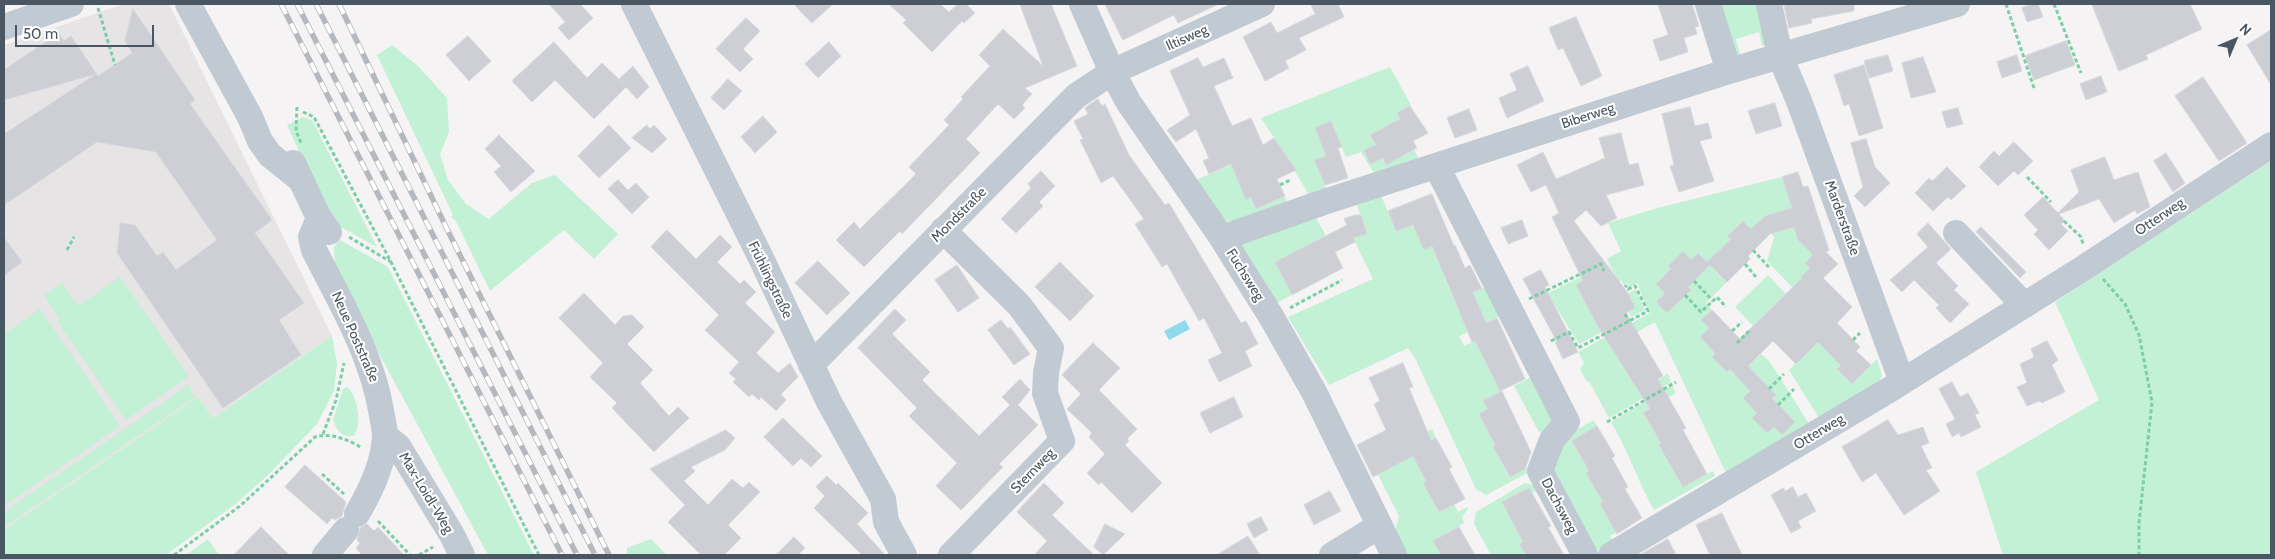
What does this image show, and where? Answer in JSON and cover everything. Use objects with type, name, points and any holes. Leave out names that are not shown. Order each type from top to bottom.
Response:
[{"type":"street","points":[[4,27],[71,4]]},
{"type":"street","name":"Neue Poststraße","points":[[188,4],[250,117],[260,141],[270,155],[300,179],[324,225],[330,252],[327,275],[358,337],[376,384],[385,436],[381,458],[371,487],[356,515],[325,555]]},
{"type":"street","name":"Fuchsweg","points":[[1082,4],[1112,72],[1129,103],[1222,238],[1272,318],[1314,392],[1394,555]]},
{"type":"street","name":"Iltisweg","points":[[1112,72],[1262,4]]},
{"type":"street","points":[[1708,4],[1729,71]]},
{"type":"street","name":"Marderstraße","points":[[1769,4],[1780,56],[1816,146],[1902,382]]},
{"type":"street","name":"Biberweg","points":[[1222,238],[1303,209],[1729,71],[1958,4]]},
{"type":"street","name":"Frühlingstraße","points":[[643,8],[811,365],[883,499],[886,522],[904,555]]},
{"type":"street","name":"Mondstraße","points":[[811,365],[1076,96],[1112,72]]},
{"type":"street","name":"Otterweg","points":[[1612,555],[1902,382],[2086,266],[2271,145]]},
{"type":"street","name":"Dachsweg","points":[[1437,167],[1567,422],[1552,440],[1540,471],[1585,555]]},
{"type":"street","name":"Sternweg","points":[[943,230],[1019,305],[1051,348],[1046,373],[1045,393],[1062,441],[951,555]]},
{"type":"street","points":[[1956,233],[2024,305]]},
{"type":"street","name":"Max-Loidl-Weg","points":[[385,436],[398,446],[452,535],[462,555]]},
{"type":"street","points":[[1332,555],[1379,526]]},
{"type":"path","points":[[2006,4],[2034,88]]},
{"type":"path","points":[[2054,4],[2080,73]]},
{"type":"path","points":[[98,8],[115,65]]},
{"type":"path","points":[[302,112],[314,117],[391,262],[539,555]]},
{"type":"path","points":[[2027,177],[2051,202]]},
{"type":"path","points":[[1280,185],[1290,180]]},
{"type":"path","points":[[2064,221],[2081,237],[2086,266],[2100,276],[2125,304],[2139,335],[2152,402],[2139,523],[2139,555]]},
{"type":"path","points":[[324,225],[391,262]]},
{"type":"path","points":[[67,250],[74,237]]},
{"type":"path","points":[[1753,250],[1768,266],[1766,268]]},
{"type":"path","points":[[1531,307],[1528,300],[1544,292],[1601,264],[1604,271]]},
{"type":"path","points":[[1745,264],[1756,277]]},
{"type":"path","points":[[1272,318],[1342,280]]},
{"type":"path","points":[[1694,281],[1713,301]]},
{"type":"path","points":[[1530,352],[1569,332],[1578,348],[1648,311],[1635,286],[1628,290],[1625,287]]},
{"type":"path","points":[[1685,295],[1701,312],[1717,297],[1726,307]]},
{"type":"path","points":[[1625,314],[1629,321]]},
{"type":"path","points":[[1732,331],[1742,322]]},
{"type":"path","points":[[1737,343],[1750,330]]},
{"type":"path","points":[[323,434],[336,400],[344,360]]},
{"type":"path","points":[[1769,388],[1784,374]]},
{"type":"path","points":[[1606,422],[1676,382]]},
{"type":"path","points":[[1778,405],[1794,389]]},
{"type":"path","points":[[174,555],[240,506],[315,438],[323,434],[346,440]]},
{"type":"path","points":[[322,474],[356,515],[380,522],[410,555]]},
{"type":"shaded area","points":[[124,4],[169,4],[332,336],[213,418],[198,397],[4,530],[4,45]]},
{"type":"green space","points":[[1717,4],[1758,4],[1767,45],[1762,46],[1759,32],[1736,39],[1740,54],[1732,56]]},
{"type":"green space","points":[[392,45],[418,66],[447,98],[449,132],[440,154],[448,180],[466,204],[489,219],[532,183],[555,175],[618,234],[594,259],[564,230],[490,291],[456,221],[451,217],[453,215],[377,55]]},
{"type":"green space","points":[[1390,67],[1411,105],[1397,113],[1400,119],[1370,135],[1386,165],[1414,150],[1420,161],[1376,177],[1361,152],[1346,157],[1331,121],[1315,128],[1326,156],[1315,161],[1327,192],[1311,198],[1282,150],[1268,157],[1247,199],[1251,197],[1256,209],[1285,196],[1288,205],[1236,223],[1222,218],[1196,180],[1278,144],[1261,118]]},
{"type":"green space","points":[[303,117],[312,120],[377,247],[335,224],[326,211],[287,125]]},
{"type":"green space","points":[[2271,161],[2271,555],[2003,555],[1976,472],[2099,400],[2055,302]]},
{"type":"green space","points":[[1782,177],[1787,192],[1799,206],[1776,213],[1794,227],[1813,255],[1805,263],[1810,268],[1793,288],[1767,261],[1774,237],[1771,233],[1751,229],[1742,221],[1728,235],[1731,239],[1716,253],[1726,263],[1716,272],[1727,282],[1706,303],[1712,310],[1701,320],[1709,328],[1700,337],[1715,353],[1712,357],[1727,372],[1735,364],[1743,371],[1761,354],[1770,362],[1809,424],[1727,475],[1655,322],[1637,332],[1639,391],[1668,374],[1671,382],[1609,418],[1589,381],[1587,382],[1580,369],[1584,363],[1578,352],[1650,313],[1637,283],[1629,287],[1627,283],[1624,285],[1621,280],[1618,282],[1607,259],[1621,251],[1608,223],[1654,209]]},
{"type":"green space","points":[[1380,193],[1396,231],[1413,225],[1424,249],[1432,246],[1435,254],[1438,253],[1448,275],[1444,277],[1459,312],[1478,304],[1473,292],[1492,285],[1506,313],[1459,336],[1464,346],[1475,341],[1489,369],[1501,363],[1512,385],[1484,400],[1488,409],[1479,414],[1495,445],[1493,447],[1509,477],[1537,463],[1535,469],[1486,495],[1476,489],[1415,358],[1408,348],[1329,385],[1288,317],[1373,279],[1353,238],[1367,234],[1355,200]]},
{"type":"green space","points":[[1314,214],[1326,236],[1275,262],[1292,295],[1275,304],[1240,247],[1242,241]]},
{"type":"green space","points":[[340,240],[388,267],[534,555],[488,555],[335,272],[334,247]]},
{"type":"green space","points":[[1595,270],[1598,274],[1576,285],[1598,327],[1618,317],[1621,322],[1579,344],[1551,299],[1537,306],[1534,300]]},
{"type":"green space","points":[[1768,275],[1786,294],[1753,326],[1735,307]]},
{"type":"green space","points":[[120,277],[189,376],[126,420],[57,321],[60,319],[44,296],[62,283],[78,306]]},
{"type":"green space","points":[[1635,289],[1645,310],[1631,317],[1629,312],[1632,310],[1625,296]]},
{"type":"green space","points":[[40,309],[120,426],[4,506],[4,334]]},
{"type":"green space","points":[[1826,333],[1841,366],[1838,368],[1852,384],[1877,359],[1882,375],[1879,382],[1819,418],[1789,370]]},
{"type":"green space","points":[[332,336],[337,363],[334,391],[317,424],[268,475],[238,502],[166,555],[4,555],[4,530],[198,397],[213,418]]},
{"type":"green space","points":[[1535,375],[1557,414],[1543,435],[1538,430],[1514,386]]},
{"type":"green space","points":[[188,385],[195,397],[4,527],[4,512]]},
{"type":"green space","points":[[1672,386],[1676,393],[1643,412],[1661,443],[1658,445],[1683,487],[1713,471],[1715,476],[1654,510],[1611,422]]},
{"type":"green space","points":[[347,387],[354,396],[358,410],[358,425],[354,436],[343,435],[333,420],[343,389]]},
{"type":"green space","points":[[1594,420],[1597,426],[1572,441],[1603,501],[1600,504],[1617,532],[1610,536],[1613,540],[1590,554],[1550,482],[1559,440]]},
{"type":"green space","points":[[1432,429],[1436,438],[1411,451],[1426,481],[1423,483],[1439,512],[1454,504],[1458,512],[1467,507],[1468,509],[1462,517],[1464,523],[1434,541],[1441,555],[1407,555],[1395,532],[1399,516],[1378,475],[1382,455]]},
{"type":"green space","points":[[1525,483],[1535,485],[1538,490],[1531,494],[1528,488],[1502,502],[1523,542],[1519,544],[1526,555],[1491,555],[1474,524],[1476,512]]},
{"type":"green space","points":[[208,539],[219,555],[186,555]]},
{"type":"green space","points":[[651,539],[667,555],[627,555],[627,548]]},
{"type":"water","points":[[1185,320],[1190,329],[1169,340],[1164,331]]},
{"type":"building","points":[[549,4],[580,4],[593,18],[569,40],[558,28],[565,22]]},
{"type":"building","points":[[794,4],[833,4],[812,23]]},
{"type":"building","points":[[889,4],[940,4],[949,12],[958,4],[966,4],[975,13],[964,23],[962,21],[932,52],[903,23],[906,20]]},
{"type":"building","points":[[1020,4],[1051,4],[1077,66],[1025,88],[1032,94],[1022,105],[1025,108],[1014,119],[998,104],[966,139],[980,153],[902,234],[900,231],[864,267],[836,240],[854,222],[860,229],[916,174],[909,167],[949,125],[944,120],[963,99],[961,97],[990,66],[979,55],[1003,29],[1043,66]]},
{"type":"building","points":[[1105,4],[1219,4],[1178,23],[1174,15],[1123,40]]},
{"type":"building","points":[[1311,4],[1338,4],[1344,17],[1299,38],[1306,50],[1285,61],[1289,68],[1265,81],[1243,37],[1271,22],[1277,33],[1315,14]]},
{"type":"building","points":[[1658,4],[1692,4],[1699,26],[1695,27],[1697,34],[1684,38],[1688,52],[1660,61],[1653,40],[1668,35]]},
{"type":"building","points":[[1784,4],[1854,4],[1854,11],[1811,19],[1812,23],[1789,28]]},
{"type":"building","points":[[2038,4],[2043,17],[2027,22],[2022,8]]},
{"type":"building","points":[[2092,4],[2190,4],[2202,29],[2146,55],[2148,59],[2119,71]]},
{"type":"building","points":[[133,9],[195,100],[190,104],[272,220],[255,233],[304,303],[279,320],[301,355],[223,408],[117,253],[120,223],[135,225],[157,256],[163,252],[176,270],[217,240],[156,152],[97,142],[4,205],[4,134],[96,74],[4,100],[4,70],[59,33],[64,41],[71,36],[98,76],[132,53],[125,41]]},
{"type":"building","points":[[1576,17],[1602,76],[1581,86],[1563,48],[1558,50],[1549,28]]},
{"type":"building","points":[[746,18],[760,31],[743,49],[753,59],[740,72],[716,49]]},
{"type":"building","points":[[2271,30],[2271,85],[2247,45]]},
{"type":"building","points":[[468,36],[491,61],[469,81],[446,55]]},
{"type":"building","points":[[2066,41],[2075,65],[2034,80],[2025,56]]},
{"type":"building","points":[[554,42],[587,78],[602,63],[624,84],[619,79],[633,66],[649,87],[637,99],[626,87],[594,119],[555,80],[532,102],[512,81]]},
{"type":"building","points":[[829,42],[841,56],[818,78],[805,64]]},
{"type":"building","points":[[1888,55],[1893,71],[1869,78],[1864,61]]},
{"type":"building","points":[[2017,55],[2022,71],[2002,78],[1997,62]]},
{"type":"building","points":[[1923,57],[1936,92],[1911,98],[1902,63]]},
{"type":"building","points":[[1198,58],[1203,67],[1224,58],[1233,78],[1214,86],[1232,126],[1251,118],[1263,145],[1274,138],[1296,170],[1277,179],[1285,196],[1256,209],[1251,197],[1246,200],[1231,164],[1209,174],[1203,161],[1209,158],[1196,129],[1176,142],[1167,130],[1190,115],[1170,71]]},
{"type":"building","points":[[1864,65],[1883,128],[1859,136],[1849,104],[1844,106],[1834,75]]},
{"type":"building","points":[[1528,66],[1544,101],[1507,118],[1499,98],[1517,90],[1510,74]]},
{"type":"building","points":[[2101,76],[2107,92],[2086,100],[2080,84]]},
{"type":"building","points":[[2203,77],[2247,143],[2219,161],[2175,96]]},
{"type":"building","points":[[728,79],[742,91],[724,110],[711,98]]},
{"type":"building","points":[[1098,99],[1102,106],[1105,104],[1129,155],[1165,205],[1169,203],[1241,323],[1246,321],[1258,344],[1245,351],[1252,366],[1219,382],[1208,360],[1222,353],[1204,318],[1199,321],[1167,264],[1162,267],[1135,224],[1144,219],[1113,176],[1101,183],[1080,140],[1083,139],[1074,121],[1088,114],[1085,108]]},
{"type":"building","points":[[1775,103],[1782,126],[1756,134],[1748,111]]},
{"type":"building","points":[[1410,106],[1428,133],[1413,141],[1417,148],[1386,165],[1383,158],[1370,164],[1364,150],[1376,145],[1370,135],[1400,119],[1397,113]]},
{"type":"building","points":[[1690,107],[1695,126],[1708,123],[1712,138],[1700,141],[1714,181],[1679,192],[1670,166],[1674,165],[1662,114]]},
{"type":"building","points":[[1958,108],[1963,124],[1947,128],[1942,112]]},
{"type":"building","points":[[1469,109],[1477,130],[1455,138],[1447,118]]},
{"type":"building","points":[[763,116],[777,132],[755,153],[741,137]]},
{"type":"building","points":[[1331,121],[1342,147],[1338,148],[1348,178],[1325,185],[1314,160],[1326,156],[1315,128]]},
{"type":"building","points":[[609,125],[631,148],[599,178],[578,156]]},
{"type":"building","points":[[647,125],[650,129],[654,125],[667,139],[652,153],[632,138]]},
{"type":"building","points":[[1621,133],[1629,165],[1638,163],[1644,185],[1606,195],[1617,218],[1601,226],[1586,210],[1574,221],[1628,293],[1635,308],[1626,313],[1663,376],[1658,379],[1686,428],[1683,430],[1707,474],[1683,487],[1658,444],[1661,443],[1643,412],[1650,409],[1597,325],[1576,285],[1583,281],[1552,217],[1559,213],[1546,185],[1531,192],[1517,165],[1543,152],[1556,179],[1605,158],[1599,138]]},
{"type":"building","points":[[499,135],[535,171],[511,192],[494,172],[501,166],[485,149]]},
{"type":"building","points":[[1866,139],[1875,167],[1890,183],[1865,207],[1854,196],[1863,187],[1851,143]]},
{"type":"building","points":[[2014,142],[2033,161],[2018,175],[2014,171],[1998,186],[1979,167],[1994,151],[1999,156]]},
{"type":"building","points":[[2166,153],[2185,183],[2173,192],[2154,161]]},
{"type":"building","points":[[2105,157],[2114,180],[2138,172],[2150,207],[2137,214],[2135,210],[2114,223],[2099,199],[2059,214],[2065,221],[2061,224],[2068,231],[2049,250],[2034,234],[2038,230],[2024,215],[2043,197],[2058,213],[2079,192],[2071,170]]},
{"type":"building","points":[[1947,167],[1966,186],[1951,200],[1948,197],[1933,211],[1915,193],[1929,178],[1932,181]]},
{"type":"building","points":[[1041,171],[1055,186],[1039,202],[1043,206],[1016,233],[1001,219],[1031,188],[1028,184]]},
{"type":"building","points":[[1798,172],[1803,187],[1808,186],[1829,250],[1826,252],[1838,264],[1823,278],[1852,307],[1837,323],[1860,347],[1856,351],[1871,365],[1852,384],[1837,369],[1841,366],[1818,342],[1796,364],[1773,341],[1748,366],[1776,395],[1772,398],[1795,422],[1782,435],[1774,427],[1767,433],[1752,418],[1757,413],[1743,398],[1750,391],[1730,369],[1727,372],[1712,357],[1715,353],[1700,337],[1709,328],[1701,320],[1712,310],[1740,339],[1802,278],[1810,268],[1805,263],[1813,255],[1798,240],[1794,227],[1770,234],[1748,256],[1750,259],[1727,282],[1710,265],[1688,287],[1691,290],[1667,313],[1656,302],[1665,294],[1656,284],[1671,269],[1668,266],[1683,251],[1691,260],[1698,253],[1707,262],[1731,239],[1727,236],[1743,221],[1751,229],[1765,216],[1792,208],[1782,177]]},
{"type":"building","points":[[618,180],[628,190],[636,183],[649,197],[632,214],[608,189]]},
{"type":"building","points":[[1432,194],[1465,268],[1470,265],[1482,289],[1473,292],[1486,323],[1497,318],[1525,379],[1500,391],[1475,341],[1472,342],[1432,246],[1424,250],[1413,225],[1396,231],[1388,211]]},
{"type":"building","points":[[1361,215],[1367,234],[1353,238],[1355,242],[1335,252],[1343,268],[1292,295],[1275,262],[1347,225],[1344,219]]},
{"type":"building","points":[[1522,220],[1528,236],[1508,244],[1501,228]]},
{"type":"building","points":[[1928,223],[1951,249],[1936,263],[1958,286],[1954,290],[1969,304],[1950,323],[1936,308],[1939,305],[1914,280],[1902,292],[1890,280],[1928,247],[1917,234]]},
{"type":"building","points":[[1981,227],[2026,272],[2020,278],[1976,232]]},
{"type":"building","points":[[667,230],[696,259],[720,235],[732,247],[717,262],[740,284],[744,280],[756,292],[745,303],[775,332],[756,353],[778,373],[790,363],[798,377],[781,394],[786,400],[776,411],[761,397],[759,400],[752,394],[749,397],[733,382],[736,379],[729,373],[739,362],[705,330],[719,315],[651,247]]},
{"type":"building","points":[[4,237],[22,262],[4,276]]},
{"type":"building","points":[[818,261],[850,293],[827,315],[795,283]]},
{"type":"building","points":[[1060,262],[1094,296],[1070,321],[1035,287]]},
{"type":"building","points":[[957,265],[979,298],[958,312],[935,280]]},
{"type":"building","points":[[1541,270],[1549,285],[1545,287],[1578,352],[1563,359],[1555,342],[1557,342],[1523,279]]},
{"type":"building","points":[[584,293],[615,325],[623,316],[632,315],[644,327],[627,344],[653,370],[640,383],[669,416],[678,407],[689,418],[654,452],[612,408],[617,403],[590,377],[603,363],[559,318]]},
{"type":"building","points":[[895,309],[906,320],[892,334],[930,372],[922,380],[979,436],[1010,405],[1002,397],[1020,379],[1030,390],[1018,405],[1038,425],[999,464],[1003,467],[961,510],[936,486],[957,463],[909,416],[917,408],[858,348]]},
{"type":"building","points":[[1001,320],[1008,329],[1010,327],[1030,354],[1014,365],[988,330]]},
{"type":"building","points":[[2047,341],[2058,360],[2052,365],[2065,392],[2042,403],[2040,401],[2027,406],[2017,387],[2027,383],[2020,364],[2034,357],[2031,349]]},
{"type":"building","points":[[1093,343],[1120,368],[1099,390],[1137,429],[1127,439],[1129,441],[1125,445],[1162,483],[1132,513],[1101,482],[1099,485],[1087,473],[1105,454],[1089,437],[1092,433],[1067,409],[1081,394],[1062,375]]},
{"type":"building","points":[[1403,363],[1413,387],[1409,388],[1431,440],[1436,438],[1452,467],[1449,469],[1465,499],[1439,512],[1423,483],[1426,481],[1413,456],[1373,477],[1357,445],[1386,430],[1374,404],[1380,401],[1369,378]]},
{"type":"building","points":[[1952,382],[1960,397],[1968,393],[1979,413],[1975,415],[1981,427],[1961,437],[1959,433],[1952,437],[1946,424],[1955,419],[1939,389]]},
{"type":"building","points":[[1502,391],[1531,452],[1525,469],[1510,477],[1493,447],[1495,445],[1479,414],[1488,409],[1483,401]]},
{"type":"building","points":[[1234,397],[1243,417],[1210,433],[1200,413]]},
{"type":"building","points":[[783,418],[822,456],[811,467],[801,458],[793,466],[764,437]]},
{"type":"building","points":[[1888,420],[1898,435],[1923,427],[1929,443],[1921,446],[1932,468],[1926,470],[1940,491],[1904,515],[1876,473],[1862,482],[1842,447]]},
{"type":"building","points":[[1597,426],[1615,456],[1612,458],[1628,487],[1625,489],[1642,518],[1617,534],[1600,504],[1603,502],[1586,473],[1589,471],[1572,441]]},
{"type":"building","points":[[726,430],[735,438],[725,450],[691,467],[695,471],[684,481],[708,505],[732,479],[743,488],[749,482],[760,492],[728,525],[741,538],[724,555],[701,555],[668,522],[685,505],[650,469]]},
{"type":"building","points":[[305,465],[346,502],[342,516],[335,520],[332,518],[327,524],[285,487]]},
{"type":"building","points":[[827,476],[836,485],[838,483],[868,513],[857,524],[885,555],[862,555],[814,508],[825,496],[816,487]]},
{"type":"building","points":[[1044,483],[1064,503],[1052,515],[1094,555],[1034,555],[1047,541],[1017,512]]},
{"type":"building","points":[[1793,487],[1798,497],[1806,493],[1816,511],[1798,521],[1801,528],[1791,533],[1771,495],[1783,488],[1785,491]]},
{"type":"building","points":[[1529,488],[1551,526],[1548,527],[1564,555],[1526,555],[1519,544],[1523,542],[1502,502]]},
{"type":"building","points":[[1330,491],[1341,511],[1314,525],[1304,505]]},
{"type":"building","points":[[1722,513],[1742,555],[1710,555],[1696,525]]},
{"type":"building","points":[[1261,517],[1268,530],[1254,538],[1247,524]]},
{"type":"building","points":[[367,524],[374,531],[378,527],[404,555],[362,555],[356,548],[360,543],[357,540],[360,528]]},
{"type":"building","points":[[1105,524],[1125,534],[1103,555],[1094,547]]},
{"type":"building","points":[[261,527],[289,555],[234,555]]},
{"type":"building","points":[[1459,527],[1475,555],[1441,555],[1433,541]]},
{"type":"building","points":[[1248,536],[1260,555],[1217,555]]},
{"type":"building","points":[[794,537],[805,548],[798,555],[776,555]]},
{"type":"building","points":[[1668,539],[1676,555],[1640,555]]},
{"type":"railway","points":[[281,4],[562,555]]},
{"type":"railway","points":[[297,4],[577,555]]},
{"type":"railway","points":[[316,4],[595,555]]},
{"type":"railway","points":[[339,4],[447,229],[609,555]]}]
